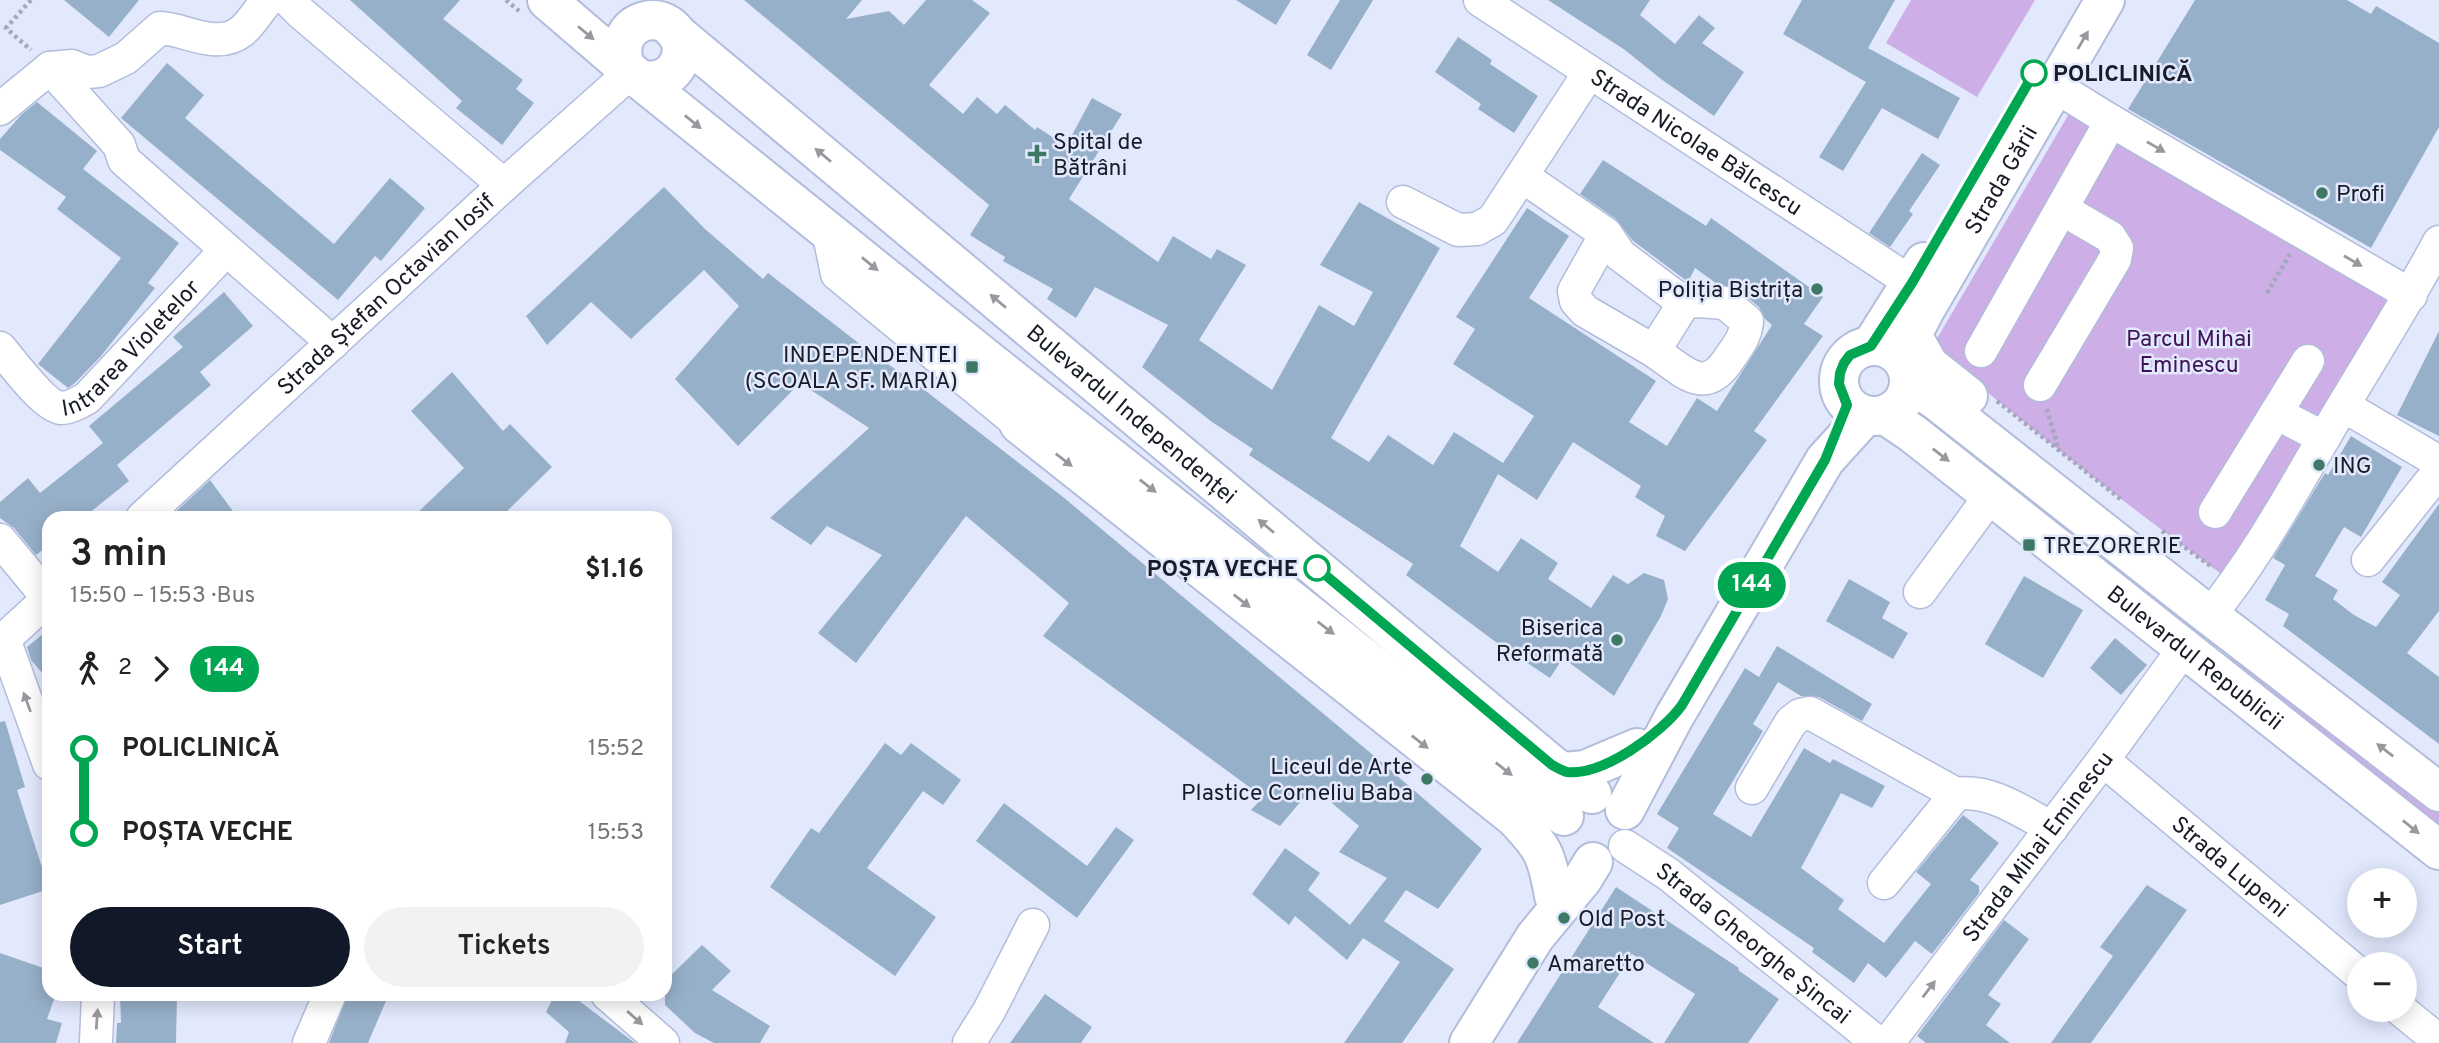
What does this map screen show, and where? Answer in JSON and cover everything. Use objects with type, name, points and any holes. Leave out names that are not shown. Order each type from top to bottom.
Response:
[{"type":"main road","name":"Bulevardul Independenței","points":[[547,0],[631,72],[998,368],[1591,818]]},
{"type":"main road","name":"Bulevardul Independenței","points":[[637,0],[1552,765],[1591,818]]},
{"type":"main road","name":"Strada Gării","points":[[1899,356],[1912,283],[2076,0]]},
{"type":"main road","name":"Strada Gării","points":[[1899,356],[2105,0]]},
{"type":"main road","points":[[631,72],[621,55],[621,43],[626,33],[634,25],[644,21],[656,20],[670,28]]},
{"type":"main road","points":[[1866,412],[1839,384],[1840,373],[1850,355],[1899,356],[1929,365],[2156,544],[2192,576],[2210,615]]},
{"type":"main road","points":[[1469,1043],[1550,909],[1591,818],[1674,717],[1825,460],[1866,412],[1895,411],[1903,403],[1899,356]]},
{"type":"main road","points":[[998,368],[1019,424],[1514,817],[1538,843],[1549,866],[1550,909]]},
{"type":"main road","name":"Bulevardul Republicii","points":[[1866,412],[1912,433],[2439,850]]},
{"type":"main road","name":"Bulevardul Republicii","points":[[2210,615],[2439,792]]},
{"type":"main road","points":[[1591,818],[1585,771],[1637,748],[1674,717]]},
{"type":"street","points":[[0,110],[50,68],[72,66],[87,72],[99,71],[126,58],[160,28],[175,29],[197,38],[230,36],[242,31],[268,0]]},
{"type":"street","points":[[288,0],[504,185]]},
{"type":"street","name":"Strada Nicolae Bălcescu","points":[[1480,0],[1912,283]]},
{"type":"street","points":[[50,68],[119,145],[124,160],[332,343]]},
{"type":"street","name":"Strada Ștefan Octavian Iosif","points":[[158,511],[332,343],[631,72]]},
{"type":"street","points":[[1403,202],[1458,230],[1477,229],[1493,220],[1590,73]]},
{"type":"street","points":[[2056,87],[2411,295]]},
{"type":"street","points":[[1981,351],[2111,121]]},
{"type":"street","points":[[1522,176],[1606,234],[1620,256],[1684,303],[1725,303],[1747,321],[1746,332],[1721,373],[1711,378],[1696,379],[1585,311],[1576,301],[1574,291],[1606,234]]},
{"type":"street","points":[[2040,385],[2115,259],[2117,248],[2110,237],[2062,209]]},
{"type":"street","points":[[828,230],[837,274],[1019,424]]},
{"type":"street","name":"Intrarea Violetelor","points":[[0,348],[49,403],[61,408],[76,404],[87,398],[226,250]]},
{"type":"street","points":[[2210,615],[2235,584],[2436,256]]},
{"type":"street","points":[[1654,351],[1684,303]]},
{"type":"street","points":[[2215,512],[2308,361]]},
{"type":"street","points":[[2344,406],[2439,462]]},
{"type":"street","points":[[2276,413],[2324,438]]},
{"type":"street","points":[[2368,560],[2439,471]]},
{"type":"street","points":[[1920,592],[1991,495]]},
{"type":"street","points":[[0,540],[42,591]]},
{"type":"street","points":[[42,605],[2,641],[42,746]]},
{"type":"street","name":"Strada Mihai Eminescu","points":[[1888,1043],[2185,648]]},
{"type":"street","points":[[1752,788],[1791,722],[1800,715],[1810,713],[1956,794],[1980,793],[2052,828]]},
{"type":"street","name":"Strada Lupeni","points":[[2103,760],[2347,964]]},
{"type":"street","points":[[1884,883],[1956,794]]},
{"type":"street","name":"Strada Gheorghe Șincai","points":[[1591,818],[1668,873],[1878,1043]]},
{"type":"street","points":[[970,1043],[1033,925]]},
{"type":"street","points":[[96,1043],[98,1001]]},
{"type":"street","points":[[309,1043],[327,1001]]},
{"type":"street","points":[[615,1001],[663,1043]]},
{"type":"street","points":[[2416,1022],[2439,1041]]},
{"type":"path","points":[[31,0],[6,28],[50,68]]},
{"type":"path","points":[[2267,293],[2303,232]]},
{"type":"path","points":[[2040,385],[2059,452],[2123,501]]},
{"type":"path","points":[[2162,531],[2235,584]]},
{"type":"green space","points":[[1911,0],[2035,0],[1977,97],[1886,43]]},
{"type":"green space","name":"Parcul Mihai Eminescu","points":[[2077,100],[2411,295],[2235,584],[2082,468],[1932,347]]},
{"type":"green space","points":[[2239,649],[2439,801],[2439,832],[2225,665]]},
{"type":"building","points":[[64,0],[139,0],[109,37]]},
{"type":"building","points":[[350,0],[460,0],[443,19],[523,80],[516,89],[534,103],[502,145],[456,108],[462,101]]},
{"type":"building","points":[[744,0],[862,0],[846,19],[889,11],[904,25],[926,0],[972,0],[990,13],[929,85],[963,114],[977,97],[997,114],[1005,105],[1035,130],[1037,127],[1066,146],[1092,98],[1122,114],[1069,199],[1158,262],[1173,236],[1211,259],[1217,249],[1246,265],[1199,340],[1272,390],[1319,305],[1354,326],[1373,292],[1320,265],[1359,202],[1440,248],[1331,438],[1369,462],[1388,435],[1433,465],[1454,432],[1503,463],[1534,416],[1453,364],[1475,329],[1456,317],[1527,208],[1569,236],[1529,298],[1656,381],[1629,422],[1667,446],[1697,398],[1717,411],[1772,325],[1765,319],[1759,307],[1736,288],[1717,284],[1695,268],[1688,282],[1632,240],[1616,219],[1580,194],[1603,160],[1706,226],[1711,218],[1823,297],[1804,324],[1823,336],[1754,431],[1767,440],[1685,551],[1656,536],[1665,516],[1635,497],[1641,486],[1573,442],[1537,500],[1498,474],[1460,546],[1498,572],[1521,538],[1558,563],[1548,579],[1591,608],[1613,575],[1628,584],[1644,573],[1664,580],[1668,599],[1661,616],[1614,696],[1563,658],[1550,678],[1493,640],[1406,575],[1413,564],[1249,455],[1253,449],[1212,422],[1142,367],[1168,325],[1095,287],[1076,318],[1047,299],[1053,289],[1003,261],[1005,257],[970,235],[989,205]]},
{"type":"building","points":[[1236,0],[1291,0],[1276,25]]},
{"type":"building","points":[[1340,0],[1373,0],[1331,70],[1307,55]]},
{"type":"building","points":[[1548,0],[1650,0],[1640,15],[1675,44],[1699,15],[1715,28],[1702,43],[1744,72],[1714,116],[1625,50]]},
{"type":"building","points":[[1802,0],[1895,0],[1868,48],[1960,98],[1938,139],[1882,108],[1843,171],[1819,157],[1866,82],[1783,34]]},
{"type":"building","points":[[2195,0],[2347,0],[2371,14],[2376,6],[2439,43],[2439,127],[2371,248],[2128,109]]},
{"type":"building","points":[[1458,37],[1492,60],[1490,64],[1538,96],[1514,133],[1478,109],[1481,104],[1435,72]]},
{"type":"building","points":[[167,63],[204,95],[185,118],[334,244],[390,178],[425,208],[381,261],[375,256],[338,300],[121,118]]},
{"type":"building","points":[[37,102],[97,151],[83,169],[179,243],[148,283],[155,288],[101,356],[68,388],[38,364],[121,258],[57,209],[66,197],[0,150],[0,139],[22,114]]},
{"type":"building","points":[[1922,153],[1940,165],[1909,211],[1913,214],[1890,247],[1869,233]]},
{"type":"building","points":[[664,187],[705,229],[763,279],[768,273],[1063,497],[1482,849],[1438,909],[1406,890],[1384,921],[1454,969],[1402,1043],[1344,1043],[1400,962],[1363,938],[1347,960],[1295,916],[1289,925],[1252,894],[1285,848],[1320,873],[1308,890],[1350,925],[1387,878],[1339,852],[1359,826],[1313,787],[1280,826],[1251,810],[1263,797],[1043,636],[1069,603],[966,516],[856,663],[818,633],[882,555],[827,526],[811,545],[770,518],[869,428],[800,383],[738,446],[675,379],[739,306],[704,270],[631,339],[591,302],[547,345],[526,316]]},
{"type":"building","points":[[224,292],[253,326],[200,372],[211,385],[117,465],[129,481],[92,511],[42,511],[42,550],[36,555],[14,528],[0,518],[0,502],[28,478],[40,493],[103,443],[89,426],[183,347],[173,337]]},
{"type":"building","points":[[2439,331],[2439,436],[2397,415]]},
{"type":"building","points":[[452,372],[503,431],[510,424],[552,467],[507,511],[419,511],[464,468],[411,411]]},
{"type":"building","points":[[2351,436],[2402,467],[2361,537],[2344,527],[2315,576],[2338,590],[2333,599],[2376,627],[2400,595],[2382,582],[2439,504],[2439,611],[2407,653],[2439,677],[2439,744],[2283,626],[2289,614],[2265,600],[2285,565],[2273,558]]},
{"type":"building","points":[[210,480],[233,511],[177,511]]},
{"type":"building","points":[[2024,576],[2083,610],[2043,678],[1985,644]]},
{"type":"building","points":[[1849,579],[1890,602],[1882,618],[1908,633],[1893,659],[1826,621]]},
{"type":"building","points":[[42,635],[42,673],[31,660],[27,647]]},
{"type":"building","points":[[2115,638],[2147,665],[2121,695],[2090,668]]},
{"type":"building","points":[[1777,646],[1872,704],[1862,721],[1819,697],[1801,696],[1778,682],[1753,724],[1763,731],[1713,814],[1751,837],[1804,748],[1830,763],[1833,759],[1885,786],[1872,808],[1841,793],[1801,868],[1844,900],[1838,909],[1884,943],[1931,884],[1916,872],[1963,815],[1999,843],[1970,880],[1979,886],[1979,893],[1932,954],[1915,941],[1886,978],[1868,963],[1854,983],[1812,952],[1814,948],[1667,848],[1679,828],[1657,814],[1745,668],[1759,677]]},
{"type":"building","points":[[5,721],[25,787],[17,790],[42,867],[42,891],[0,905],[0,722]]},
{"type":"building","points":[[885,743],[901,755],[911,743],[961,780],[943,805],[923,791],[867,868],[936,917],[895,976],[770,887],[811,828],[819,833]]},
{"type":"building","points":[[1004,803],[1087,866],[1116,827],[1134,840],[1077,918],[976,841]]},
{"type":"building","points":[[2147,885],[2187,910],[2091,1043],[2051,1043],[2113,956],[2100,947]]},
{"type":"building","points":[[1616,887],[1739,968],[1738,970],[1779,999],[1748,1043],[1664,1043],[1695,994],[1632,954],[1598,1007],[1654,1043],[1517,1043]]},
{"type":"building","points":[[2004,920],[2029,939],[1988,995],[2001,1004],[1986,1025],[2010,1043],[1926,1043],[1917,1036]]},
{"type":"building","points":[[702,945],[731,971],[712,990],[770,1026],[760,1043],[714,1043],[695,1033],[665,1005],[665,1001],[672,1001],[672,974]]},
{"type":"building","points":[[0,953],[42,968],[42,1001],[53,1001],[47,1019],[62,1023],[56,1043],[0,1043]]},
{"type":"building","points":[[1045,994],[1092,1027],[1081,1043],[1010,1043]]},
{"type":"building","points":[[120,1001],[177,1001],[176,1043],[116,1043],[117,1023],[121,1023]]},
{"type":"building","points":[[345,1001],[386,1001],[368,1043],[329,1043]]},
{"type":"building","points":[[552,1001],[579,1001],[635,1043],[565,1043],[569,1032],[546,1012]]},
{"type":"bus line","name":"144","points":[[1317,568],[1552,765],[1565,772],[1585,771],[1637,748],[1674,717],[1682,705],[1825,460],[1847,405],[1839,384],[1844,363],[1850,355],[1871,346],[1912,283],[2034,73]]},
{"type":"place","name":"POLICLINICĂ","points":[[2034,73]]},
{"type":"place","name":"Spital de Bătrâni","points":[[1037,154]]},
{"type":"place","name":"Profi","points":[[2322,193]]},
{"type":"place","name":"Poliția Bistrița","points":[[1817,289]]},
{"type":"place","name":"INDEPENDENTEI (SCOALA SF. MARIA)","points":[[972,367]]},
{"type":"place","name":"ING","points":[[2319,465]]},
{"type":"place","name":"TREZORERIE","points":[[2029,545]]},
{"type":"place","name":"POȘTA VECHE","points":[[1317,568]]},
{"type":"place","name":"Biserica Reformată","points":[[1617,640]]},
{"type":"place","name":"Liceul de Arte Plastice Corneliu Baba","points":[[1427,779]]},
{"type":"place","name":"Old Post","points":[[1564,918]]},
{"type":"place","name":"Amaretto","points":[[1533,963]]}]
